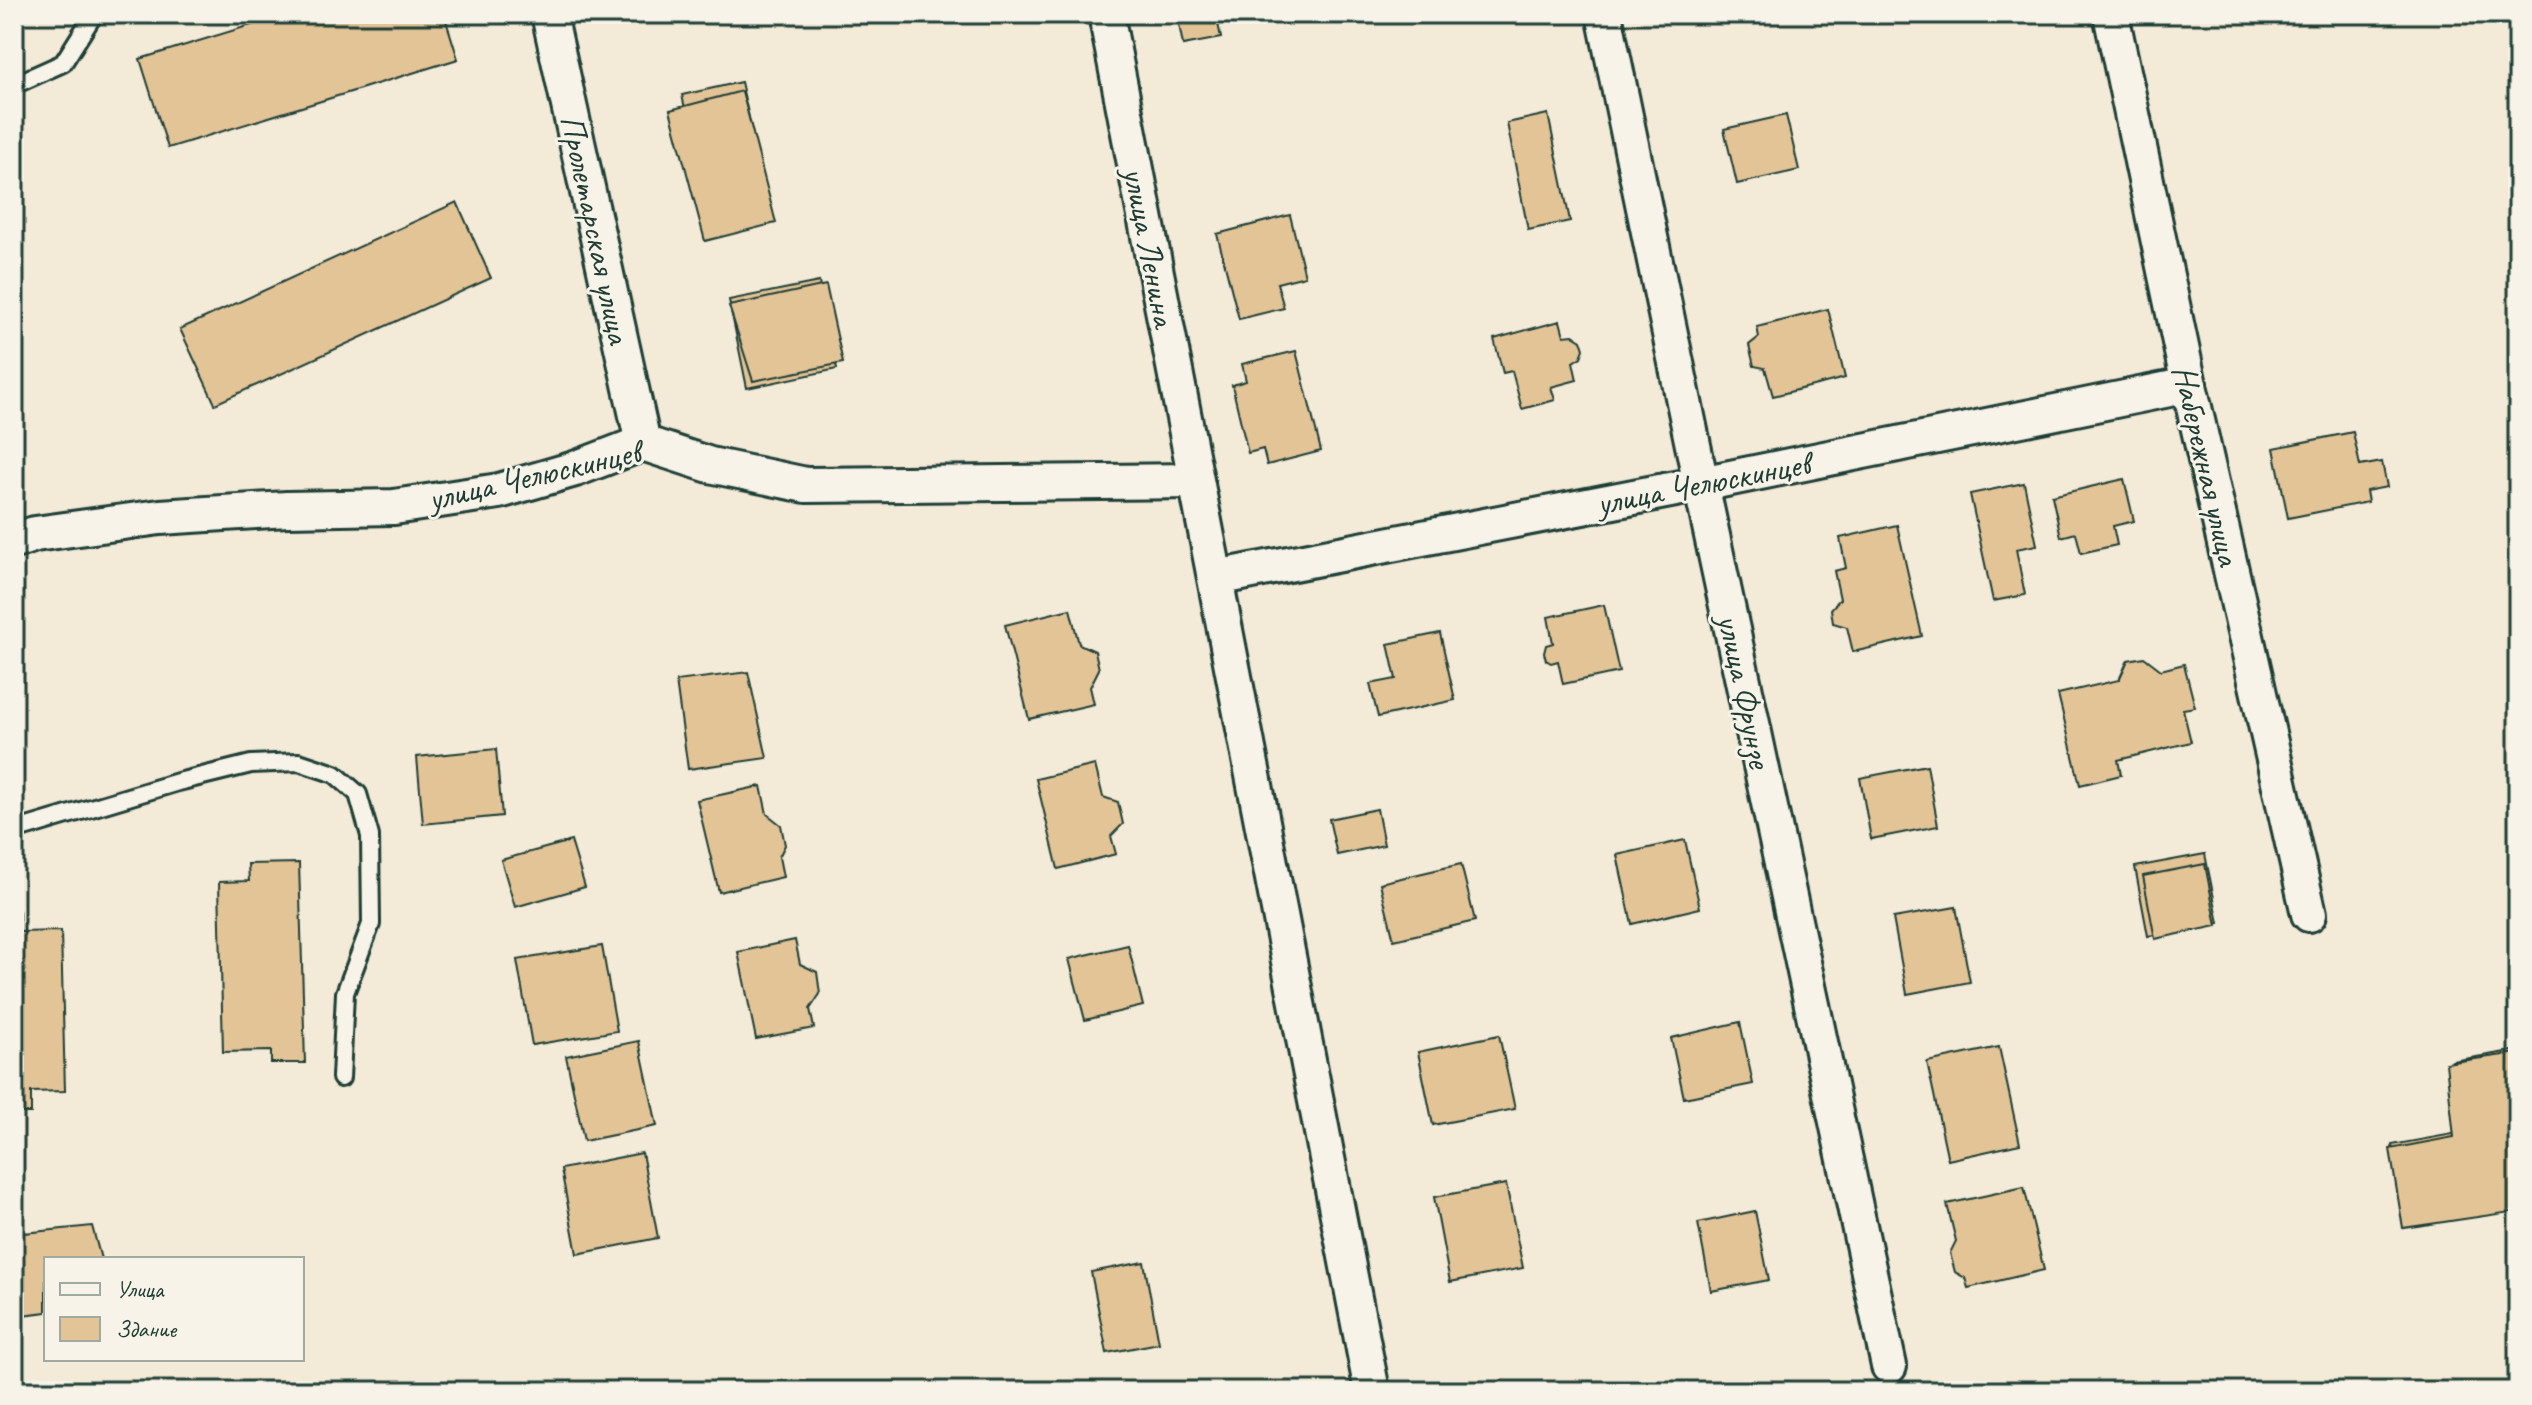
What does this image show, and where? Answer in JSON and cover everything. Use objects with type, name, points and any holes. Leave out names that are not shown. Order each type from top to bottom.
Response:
[{"type":"street","name":"Пролетарская улица","points":[[549,14],[643,443]]},
{"type":"street","name":"улица Ленина","points":[[1106,14],[1372,1391]]},
{"type":"street","name":"улица Фрунзе","points":[[1604,14],[1889,1366]]},
{"type":"street","name":"Набережная улица","points":[[2111,14],[2189,385],[2309,914]]},
{"type":"street","name":"улица Челюскинцев","points":[[1216,578],[2189,385]]},
{"type":"street","name":"улица Челюскинцев","points":[[14,541],[35,534],[160,517],[287,509],[394,507],[499,491],[575,469],[643,443],[710,465],[806,485],[1195,481]]},
{"type":"lane","points":[[14,85],[63,63],[94,14]]},
{"type":"lane","points":[[14,831],[178,782],[251,764],[299,762],[335,774],[358,794],[370,836],[371,924],[345,993],[341,1078]]},
{"type":"building","points":[[287,14],[444,14],[458,59],[168,148],[140,59]]},
{"type":"building","points":[[1177,14],[1216,14],[1221,38],[1183,45]]},
{"type":"building","points":[[741,82],[771,215],[712,229],[682,95]]},
{"type":"building","points":[[742,91],[776,223],[705,241],[670,110]]},
{"type":"building","points":[[1548,114],[1570,221],[1528,230],[1507,123]]},
{"type":"building","points":[[1786,115],[1799,170],[1737,184],[1724,129]]},
{"type":"building","points":[[457,202],[491,278],[215,404],[180,329]]},
{"type":"building","points":[[1290,215],[1305,276],[1277,283],[1284,308],[1239,319],[1217,234]]},
{"type":"building","points":[[819,282],[837,369],[747,388],[729,300]]},
{"type":"building","points":[[826,285],[843,363],[753,381],[729,306]]},
{"type":"building","points":[[1828,309],[1845,378],[1773,396],[1765,368],[1754,366],[1749,345],[1759,337],[1757,327]]},
{"type":"building","points":[[1560,321],[1564,336],[1573,335],[1581,340],[1584,349],[1581,357],[1573,362],[1577,380],[1551,387],[1555,400],[1522,409],[1512,371],[1503,373],[1494,339]]},
{"type":"building","points":[[1296,351],[1321,451],[1267,465],[1263,449],[1248,453],[1232,385],[1246,381],[1242,364]]},
{"type":"building","points":[[2353,432],[2360,466],[2382,462],[2387,487],[2366,491],[2368,502],[2288,518],[2274,448]]},
{"type":"building","points":[[2124,479],[2134,521],[2113,526],[2117,545],[2081,553],[2076,533],[2061,537],[2052,496]]},
{"type":"building","points":[[2024,483],[2037,545],[2016,549],[2025,595],[1993,601],[1970,494]]},
{"type":"building","points":[[1897,525],[1922,636],[1853,652],[1847,627],[1833,623],[1831,609],[1840,599],[1834,571],[1846,568],[1840,538]]},
{"type":"building","points":[[1604,605],[1619,672],[1563,684],[1558,661],[1551,663],[1544,653],[1546,645],[1553,643],[1548,617]]},
{"type":"building","points":[[1070,609],[1079,644],[1095,651],[1099,669],[1090,687],[1094,704],[1029,719],[1005,625]]},
{"type":"building","points":[[1440,633],[1455,700],[1378,717],[1370,684],[1396,679],[1388,644]]},
{"type":"building","points":[[2144,657],[2161,670],[2184,664],[2195,707],[2183,709],[2191,742],[2118,760],[2121,775],[2080,785],[2058,694],[2119,680],[2128,660]]},
{"type":"building","points":[[748,672],[767,758],[688,769],[676,681]]},
{"type":"building","points":[[496,749],[502,816],[423,824],[417,757]]},
{"type":"building","points":[[1095,765],[1103,797],[1118,802],[1123,824],[1111,836],[1116,854],[1058,869],[1036,779]]},
{"type":"building","points":[[1927,765],[1938,826],[1871,839],[1860,778]]},
{"type":"building","points":[[761,786],[767,814],[781,825],[785,845],[779,857],[783,877],[719,892],[697,800]]},
{"type":"building","points":[[1377,809],[1384,845],[1337,855],[1329,819]]},
{"type":"building","points":[[1685,840],[1700,908],[1632,924],[1617,855]]},
{"type":"building","points":[[571,841],[585,887],[515,907],[501,860]]},
{"type":"building","points":[[2205,854],[2219,923],[2148,936],[2135,867]]},
{"type":"building","points":[[299,863],[305,1063],[271,1063],[271,1051],[223,1052],[219,882],[249,881],[248,864]]},
{"type":"building","points":[[1461,864],[1475,921],[1394,940],[1380,883]]},
{"type":"building","points":[[2205,864],[2217,926],[2155,939],[2143,876]]},
{"type":"building","points":[[1956,907],[1970,982],[1907,994],[1893,918]]},
{"type":"building","points":[[14,911],[19,911],[20,932],[61,931],[65,1091],[31,1092],[31,1113],[14,1113]]},
{"type":"building","points":[[795,940],[800,964],[817,972],[820,994],[810,1009],[814,1028],[756,1039],[738,952]]},
{"type":"building","points":[[1128,945],[1143,1006],[1085,1020],[1069,959]]},
{"type":"building","points":[[602,946],[617,1031],[532,1045],[517,960]]},
{"type":"building","points":[[1740,1022],[1753,1084],[1684,1098],[1671,1038]]},
{"type":"building","points":[[1499,1035],[1515,1109],[1433,1125],[1418,1052]]},
{"type":"building","points":[[639,1041],[657,1126],[584,1141],[566,1056]]},
{"type":"building","points":[[1999,1047],[2020,1144],[1948,1160],[1927,1062]]},
{"type":"building","points":[[2518,1050],[2518,1182],[2401,1202],[2392,1145],[2464,1132],[2452,1061]]},
{"type":"building","points":[[2518,1053],[2518,1211],[2403,1228],[2390,1149],[2454,1137],[2446,1063]]},
{"type":"building","points":[[642,1153],[658,1238],[577,1254],[561,1169]]},
{"type":"building","points":[[1506,1184],[1523,1268],[1450,1282],[1434,1197]]},
{"type":"building","points":[[2024,1187],[2044,1270],[1968,1288],[1965,1278],[1955,1272],[1950,1253],[1956,1241],[1947,1204]]},
{"type":"building","points":[[1755,1211],[1769,1280],[1711,1291],[1698,1223]]},
{"type":"building","points":[[92,1226],[100,1257],[44,1257],[44,1312],[14,1316],[14,1234]]},
{"type":"building","points":[[1144,1262],[1159,1343],[1107,1353],[1091,1272]]}]
